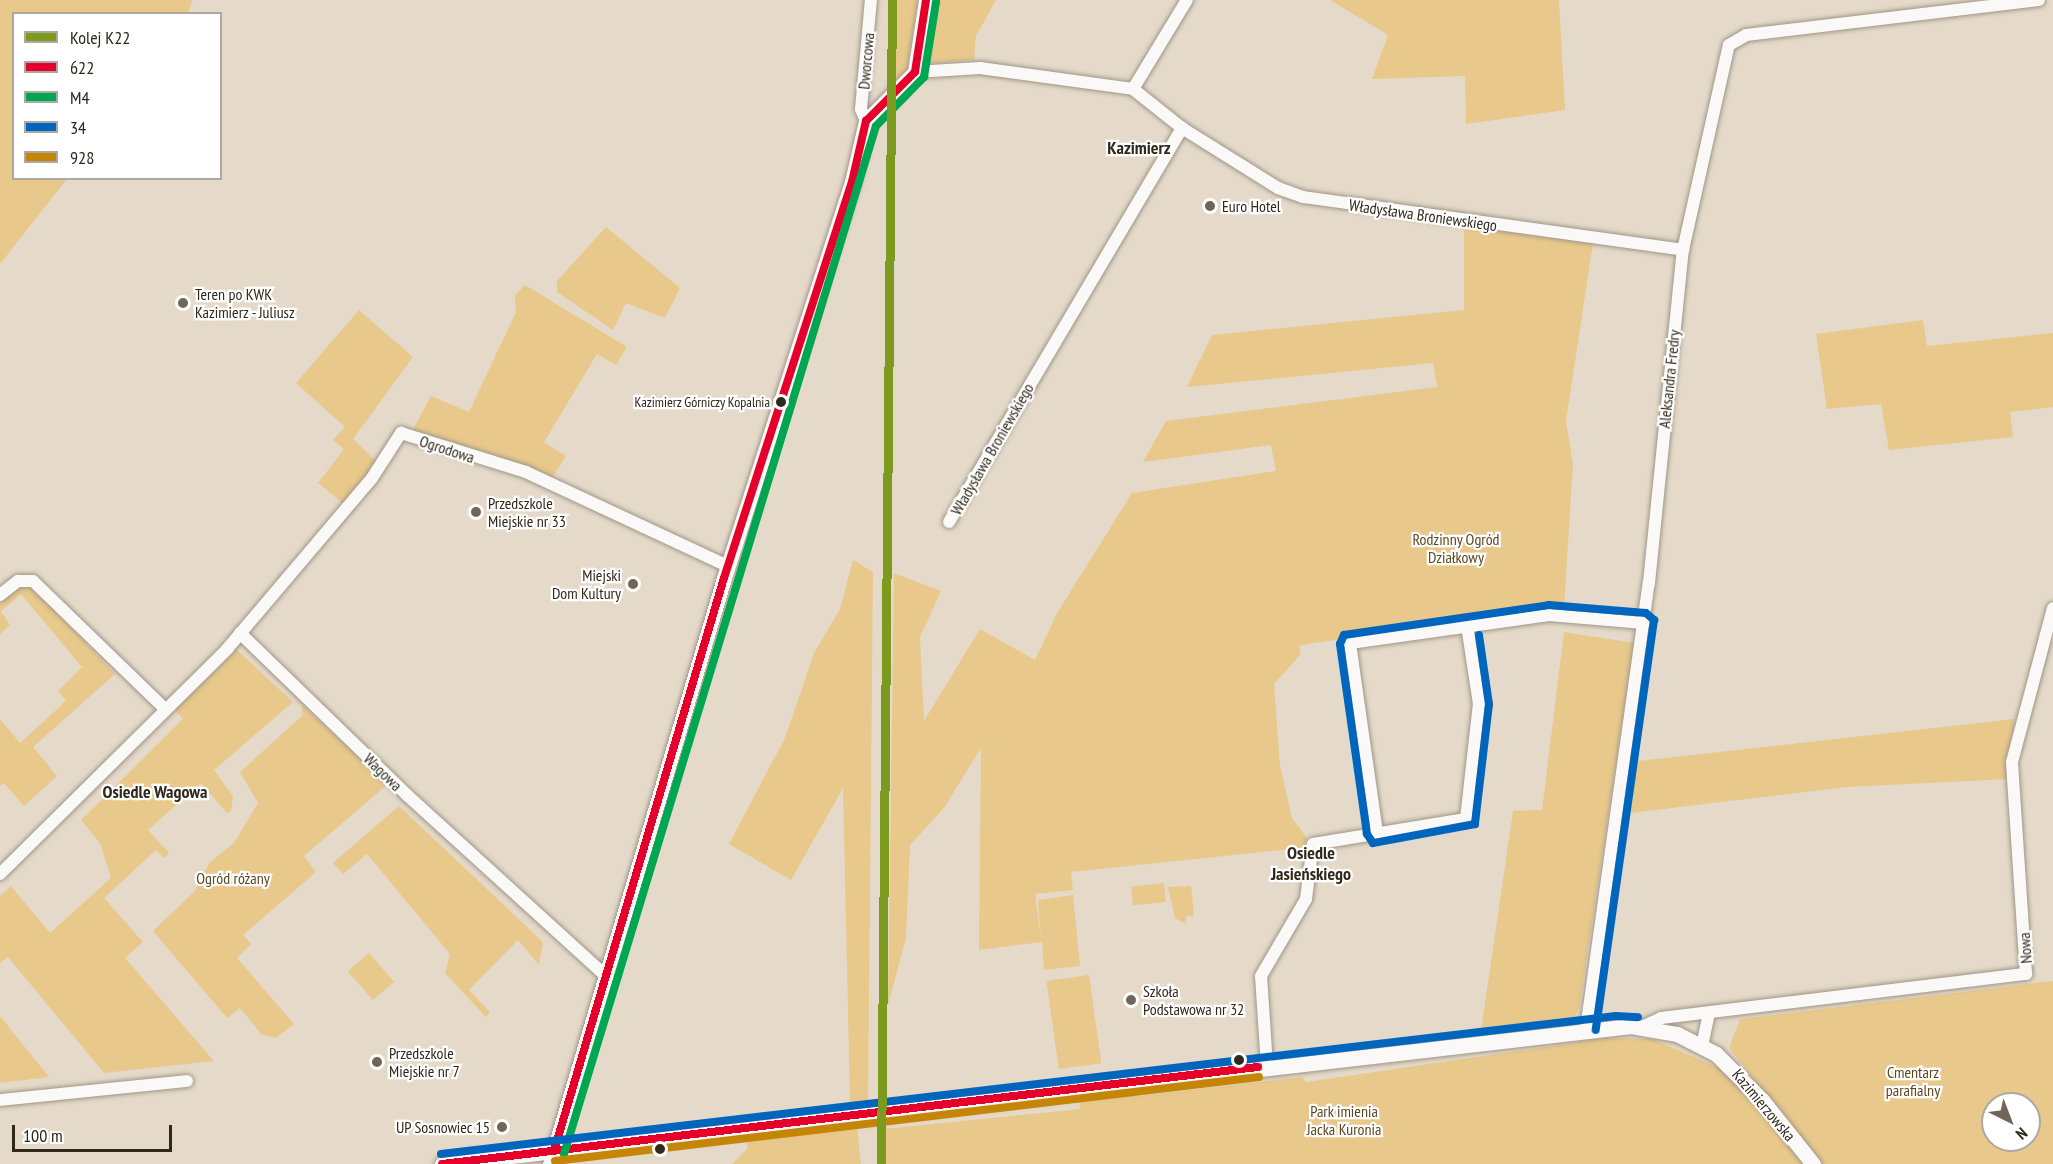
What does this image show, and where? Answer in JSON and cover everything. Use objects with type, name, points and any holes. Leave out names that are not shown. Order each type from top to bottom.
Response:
[{"type":"street","name":"Dworcowa","points":[[866,121],[861,109],[871,0]]},
{"type":"street","points":[[552,1157],[609,979],[728,566],[852,182],[866,121],[915,72],[926,0]]},
{"type":"street","points":[[1132,90],[1187,0]]},
{"type":"street","name":"Aleksandra Fredry","points":[[1586,1029],[1644,623],[1683,250],[1721,68],[1739,36],[2039,0]]},
{"type":"street","name":"Władysława Broniewskiego","points":[[915,72],[980,68],[1132,90],[1182,128],[1278,188],[1303,197],[1683,250]]},
{"type":"street","name":"Władysława Broniewskiego","points":[[949,522],[1182,128]]},
{"type":"street","name":"Ogrodowa","points":[[240,633],[372,478],[401,434],[562,487],[728,566]]},
{"type":"street","points":[[0,595],[18,581],[33,581],[166,710]]},
{"type":"street","name":"Nowa","points":[[1642,1027],[1662,1018],[2026,974],[2012,762],[2053,608]]},
{"type":"street","points":[[1377,833],[1350,643],[1467,626],[1575,614],[1644,623]]},
{"type":"street","points":[[1267,1066],[1261,976],[1306,899],[1310,848],[1319,841],[1466,819],[1479,704],[1467,626]]},
{"type":"street","points":[[0,874],[166,710],[240,633]]},
{"type":"street","name":"Wagowa","points":[[240,633],[407,795],[609,979]]},
{"type":"street","points":[[1702,1046],[1709,1014]]},
{"type":"street","name":"Kazimierzowska","points":[[442,1164],[517,1155],[552,1157],[1267,1066],[1586,1029],[1642,1027],[1702,1046],[1734,1069],[1813,1164]]},
{"type":"street","points":[[0,1100],[187,1081]]},
{"type":"street","points":[[517,1155],[530,1164]]},
{"type":"green space","points":[[0,0],[193,0],[188,12],[12,12],[12,180],[66,180],[0,264]]},
{"type":"green space","points":[[896,0],[918,0],[906,73],[894,85]]},
{"type":"green space","points":[[934,0],[996,0],[976,36],[974,60],[927,63]]},
{"type":"green space","points":[[1330,0],[1559,0],[1565,110],[1466,124],[1465,76],[1372,79],[1388,35]]},
{"type":"green space","name":"Rodzinny Ogród Działkowy","points":[[1464,226],[1593,243],[1566,421],[1573,464],[1564,607],[1300,645],[1300,655],[1274,684],[1280,765],[1292,818],[1307,838],[1302,848],[1071,872],[1073,890],[1035,894],[1041,938],[1038,900],[1073,895],[1080,966],[1044,970],[1042,942],[979,950],[981,748],[944,808],[910,845],[906,938],[888,1005],[894,573],[941,591],[920,637],[924,721],[980,629],[1035,660],[1057,613],[1132,493],[1276,471],[1271,445],[1143,462],[1166,421],[1437,387],[1433,363],[1187,387],[1212,335],[1464,310]]},
{"type":"green space","points":[[606,227],[680,288],[665,318],[626,303],[613,330],[557,292],[557,281]]},
{"type":"green space","points":[[525,285],[627,347],[616,365],[597,354],[544,442],[566,456],[552,478],[411,433],[431,396],[469,412],[516,312],[515,295]]},
{"type":"green space","points":[[359,310],[413,357],[353,439],[376,461],[345,505],[318,483],[344,449],[333,440],[345,427],[296,383]]},
{"type":"green space","points":[[1923,320],[1927,346],[2053,333],[2053,407],[2010,412],[2013,437],[1889,450],[1881,404],[1827,409],[1816,334]]},
{"type":"green space","points":[[853,560],[873,572],[868,1101],[850,1102],[843,788],[791,880],[729,844],[785,738],[814,653],[840,609]]},
{"type":"green space","points":[[26,580],[115,674],[33,747],[57,776],[24,806],[4,783],[0,786],[0,719],[20,743],[66,701],[58,691],[82,667],[21,594],[1,611],[10,625],[0,634],[0,604]]},
{"type":"green space","points":[[1564,632],[1634,643],[1579,1009],[1572,1021],[1481,1031],[1513,811],[1542,810]]},
{"type":"green space","points":[[236,649],[293,702],[214,770],[233,796],[231,811],[227,813],[201,783],[148,830],[169,853],[164,858],[156,850],[104,898],[143,942],[125,958],[214,1061],[104,1073],[8,957],[0,963],[0,896],[11,886],[50,933],[111,878],[100,843],[81,820],[183,719],[173,708]]},
{"type":"green space","name":"Ogród różany","points":[[301,704],[388,784],[304,856],[316,872],[243,935],[251,944],[237,958],[294,1024],[276,1038],[261,1034],[240,1008],[227,1018],[153,931],[194,892],[210,862],[234,843],[258,803],[240,772],[303,715]]},
{"type":"green space","points":[[2014,719],[2009,779],[1847,787],[1622,814],[1630,762]]},
{"type":"green space","points":[[399,806],[543,942],[539,965],[518,940],[469,990],[490,1012],[486,1017],[445,973],[450,954],[367,854],[343,874],[333,863]]},
{"type":"green space","points":[[1164,883],[1166,902],[1133,905],[1131,886]]},
{"type":"green space","points":[[1191,886],[1194,916],[1186,916],[1186,924],[1175,918],[1168,887]]},
{"type":"green space","points":[[369,953],[394,982],[373,1000],[348,971]]},
{"type":"green space","points":[[1089,975],[1101,1063],[1059,1069],[1046,981]]},
{"type":"green space","name":"Cmentarz parafialny","points":[[2053,981],[2053,1164],[1821,1164],[1729,1048],[1740,1019]]},
{"type":"green space","points":[[0,1016],[49,1077],[0,1083]]},
{"type":"green space","name":"Park imienia Jacka Kuronia","points":[[1607,1038],[1652,1039],[1731,1073],[1803,1164],[886,1164],[884,1129],[1080,1109],[1079,1099],[1131,1093],[1139,1096],[1302,1077],[1306,1082]]},
{"type":"green space","points":[[857,1127],[861,1164],[732,1164],[747,1149],[748,1134]]},
{"type":"rail line","name":"K22","points":[[881,1164],[892,0]]},
{"type":"transit line","name":"622","points":[[554,1151],[724,578],[852,182],[866,121],[915,72],[926,0]]},
{"type":"transit line","name":"M4","points":[[564,1154],[876,126],[924,77],[936,2]]},
{"type":"transit line","name":"34","points":[[1479,635],[1489,704],[1475,824],[1373,843],[1367,834],[1340,644],[1344,635],[1549,605],[1646,613],[1654,620],[1596,1030]]},
{"type":"transit line","name":"34","points":[[441,1154],[1616,1016],[1638,1017]]},
{"type":"transit line","name":"622","points":[[442,1164],[1258,1067]]},
{"type":"transit line","name":"928","points":[[555,1161],[1259,1077]]},
{"type":"place","name":"Euro Hotel","points":[[1210,206]]},
{"type":"place","name":"Teren po KWK Kazimierz - Juliusz","points":[[183,303]]},
{"type":"place","name":"Kazimierz Górniczy Kopalnia","points":[[781,402]]},
{"type":"place","name":"Przedszkole Miejskie nr 33","points":[[476,512]]},
{"type":"place","name":"Miejski Dom Kultury","points":[[633,584]]},
{"type":"place","name":"Szkoła Podstawowa nr 32","points":[[1131,1000]]},
{"type":"place","name":"Przedszkole Miejskie nr 7","points":[[377,1062]]},
{"type":"place","name":"UP Sosnowiec 15","points":[[502,1127]]},
{"type":"district","name":"Kazimierz","points":[[1139,148]]},
{"type":"district","name":"Osiedle Wagowa","points":[[155,792]]},
{"type":"district","name":"Osiedle Jasieńskiego","points":[[1311,864]]}]
